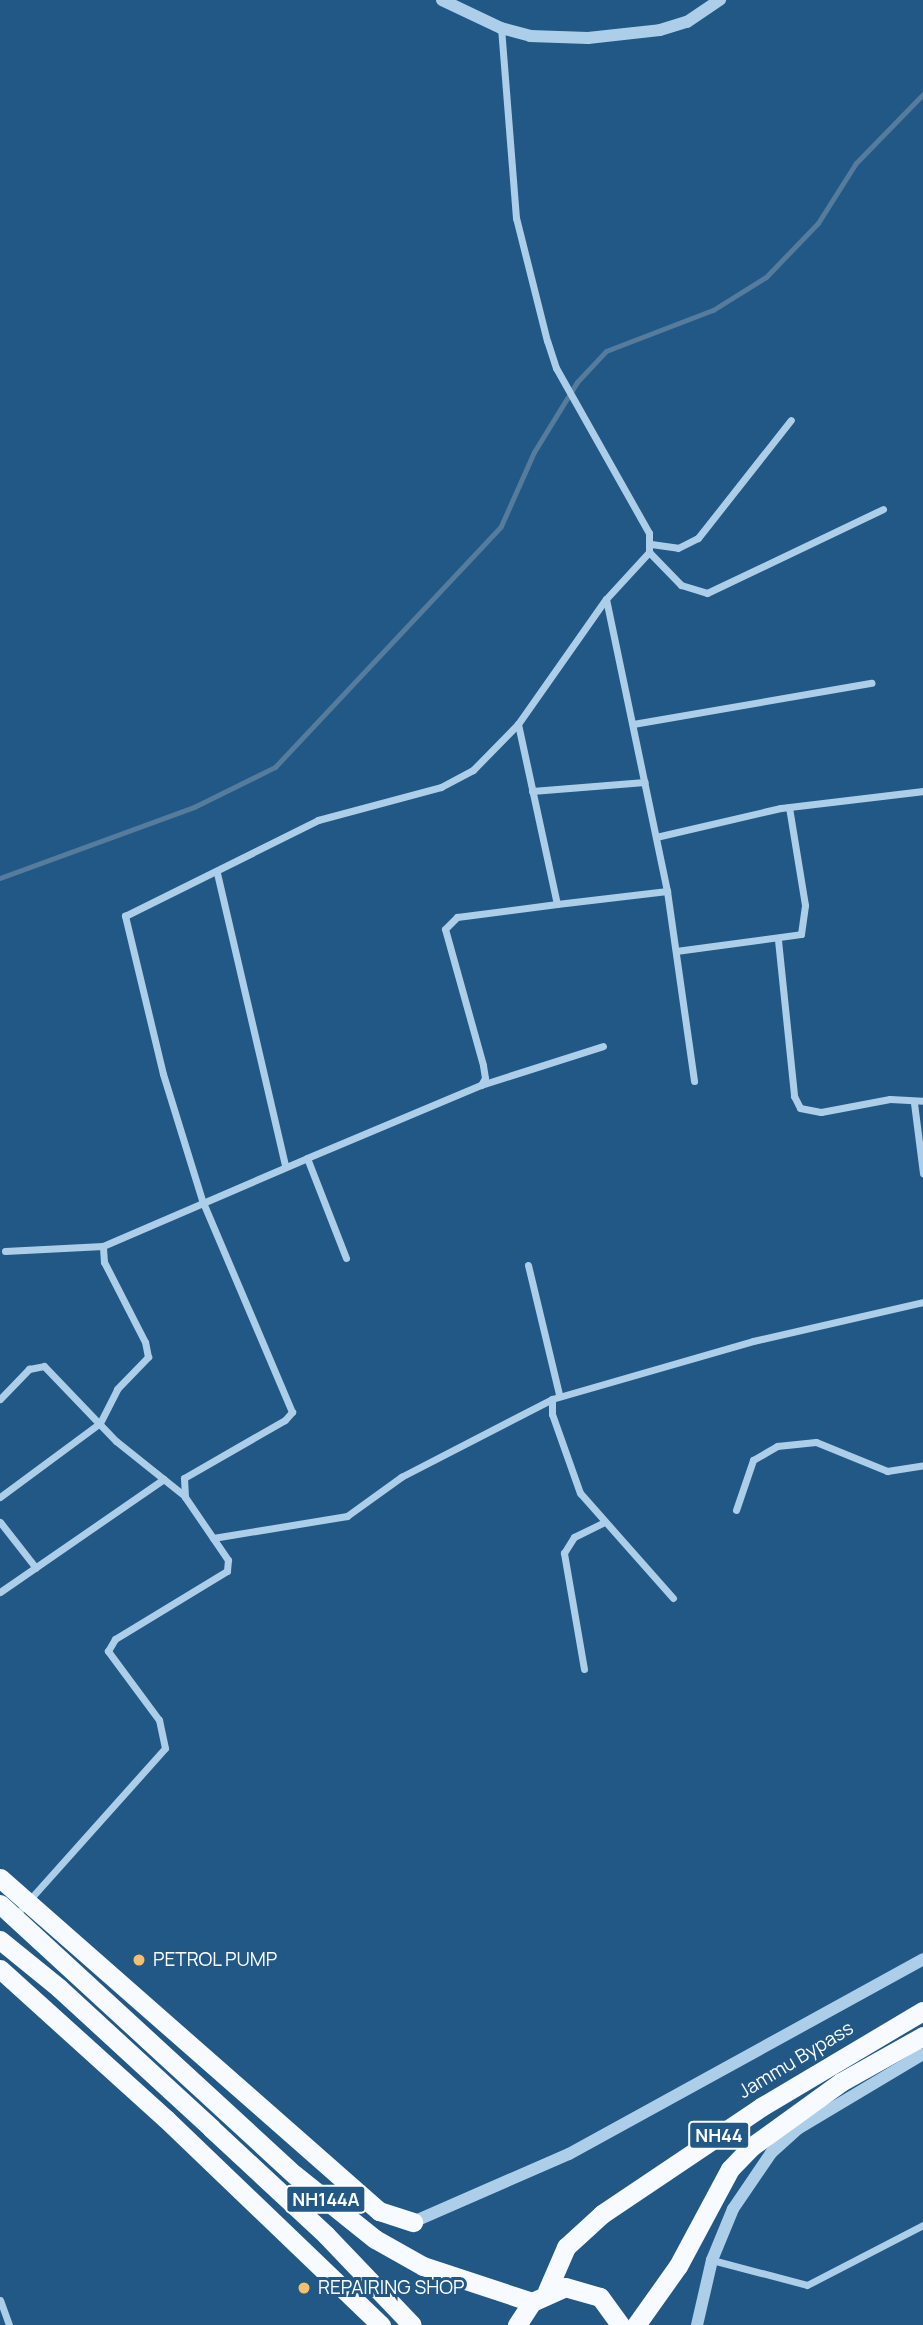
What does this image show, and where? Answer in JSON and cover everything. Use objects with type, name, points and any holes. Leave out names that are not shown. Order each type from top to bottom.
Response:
[{"type":"highway","points":[[0,1878],[379,2211],[413,2222]]},
{"type":"highway","name":"NH144A","points":[[7,1910],[295,2175],[375,2239],[422,2266],[539,2297]]},
{"type":"highway","name":"NH144A","points":[[0,1940],[59,1988],[326,2235],[412,2325]]},
{"type":"highway","points":[[0,1969],[166,2119],[381,2325]]},
{"type":"highway","points":[[59,1988],[77,1972]]},
{"type":"highway","name":"Jammu Bypass","points":[[539,2297],[566,2247],[602,2214],[761,2107],[923,2011]]},
{"type":"highway","points":[[167,2024],[172,2060]]},
{"type":"highway","name":"NH44","points":[[636,2325],[678,2266],[730,2169],[751,2147],[841,2082],[923,2036]]},
{"type":"highway","points":[[161,2082],[166,2119]]},
{"type":"highway","points":[[539,2297],[583,2289],[600,2297],[620,2325]]},
{"type":"highway","name":"NH44","points":[[517,2325],[539,2297]]},
{"type":"street","points":[[442,0],[500,28],[530,36],[629,34],[687,22],[720,0]]},
{"type":"street","points":[[500,28],[516,218],[547,341],[565,384],[650,548],[681,585],[707,593],[883,509]]},
{"type":"street","points":[[7,1910],[28,1901],[165,1748],[164,1730],[113,1660],[109,1644],[227,1571],[228,1560],[182,1487],[190,1472],[285,1420],[292,1412],[202,1200],[163,1074],[125,916],[217,873],[318,820],[458,779],[518,724],[606,599],[650,548],[678,548],[698,538],[792,420]]},
{"type":"street","points":[[606,599],[667,891],[695,1081]]},
{"type":"street","points":[[633,724],[871,683]]},
{"type":"street","points":[[518,724],[557,904]]},
{"type":"street","points":[[532,791],[645,782]]},
{"type":"street","points":[[656,837],[789,807],[923,791]]},
{"type":"street","points":[[676,951],[797,937],[805,923],[803,881],[789,807]]},
{"type":"street","points":[[217,873],[285,1166]]},
{"type":"street","points":[[481,1085],[485,1078],[483,1065],[444,929],[457,917],[667,891]]},
{"type":"street","points":[[778,940],[794,1096],[800,1108],[821,1112],[890,1099],[914,1103],[923,1101]]},
{"type":"street","points":[[5,1251],[103,1246],[202,1200],[481,1085],[603,1046]]},
{"type":"street","points":[[914,1103],[923,1173]]},
{"type":"street","points":[[307,1158],[346,1258]]},
{"type":"street","points":[[0,1497],[100,1423],[117,1389],[148,1357],[145,1342],[104,1262],[103,1246]]},
{"type":"street","points":[[528,1265],[556,1396],[552,1414],[574,1478],[603,1523],[673,1598]]},
{"type":"street","points":[[213,1538],[346,1516],[401,1477],[556,1396],[753,1341],[923,1302]]},
{"type":"street","points":[[0,1399],[29,1369],[44,1366],[100,1423],[186,1497]]},
{"type":"street","points":[[736,1510],[752,1460],[777,1446],[816,1441],[887,1471],[923,1465]]},
{"type":"street","points":[[0,1592],[164,1479]]},
{"type":"street","points":[[0,1522],[36,1567]]},
{"type":"street","points":[[584,1669],[564,1553],[573,1537],[603,1523]]},
{"type":"street","points":[[413,2222],[569,2154],[923,1959]]},
{"type":"street","points":[[697,2325],[712,2260],[733,2209],[771,2153],[799,2128],[923,2054]]},
{"type":"street","points":[[712,2260],[807,2285],[923,2225]]},
{"type":"street","points":[[0,2300],[9,2325]]},
{"type":"waterway","points":[[0,878],[194,807],[275,767],[501,526],[534,452],[577,382],[606,351],[713,310],[766,277],[818,223],[856,163],[923,94]]},
{"type":"place","name":"PETROL PUMP","points":[[139,1960]]},
{"type":"place","name":"REPAIRING SHOP","points":[[304,2288]]}]
